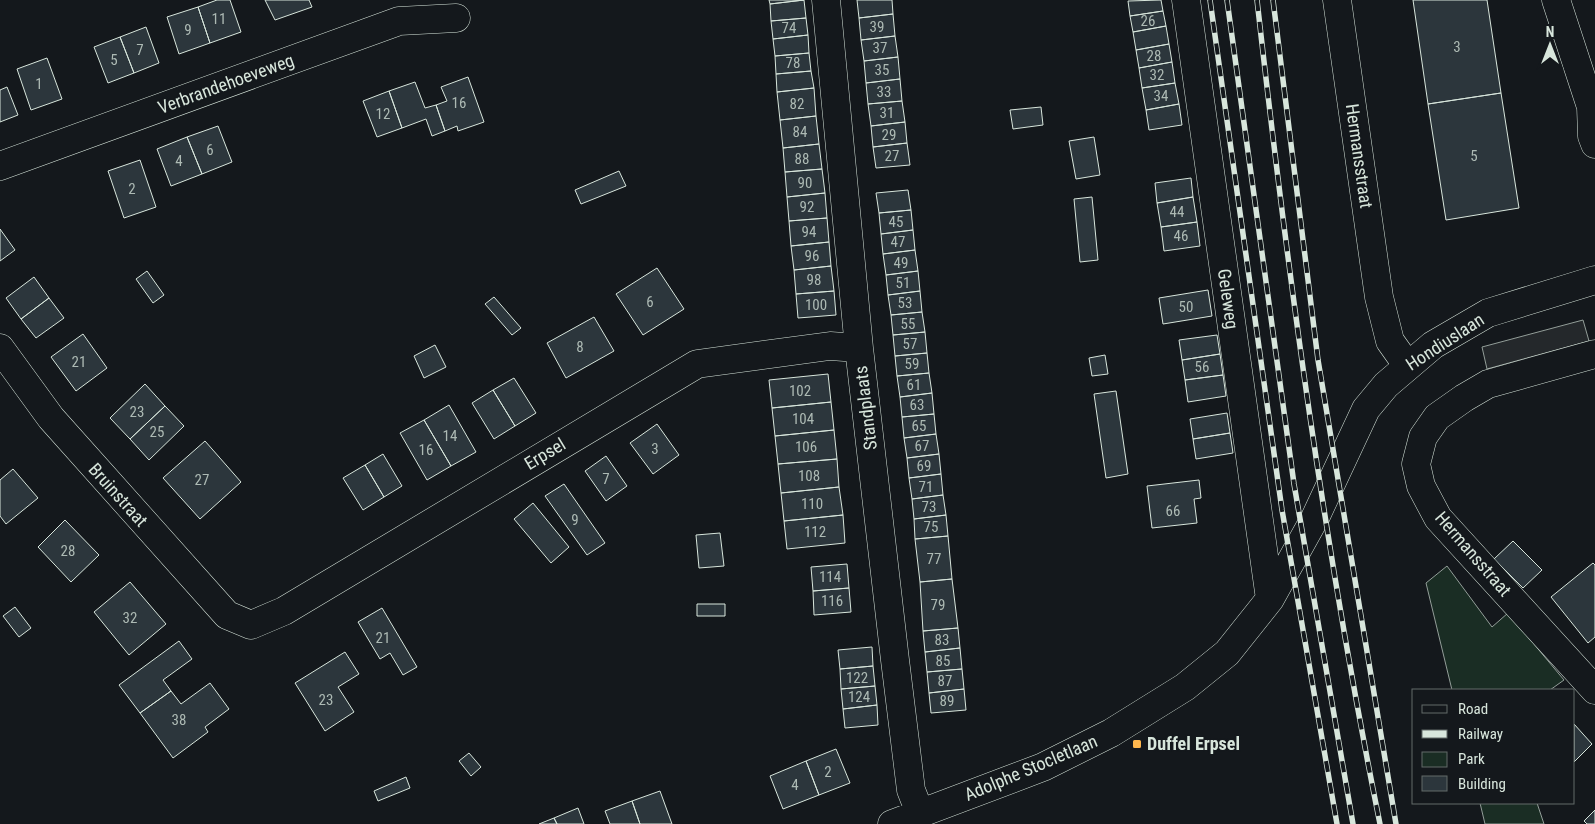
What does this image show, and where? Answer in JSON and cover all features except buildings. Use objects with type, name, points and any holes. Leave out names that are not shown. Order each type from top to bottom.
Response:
[{"type":"street","name":"Standplaats","points":[[826,0],[859,348],[911,790],[920,813]]},
{"type":"street","name":"Geleweg","points":[[1186,0],[1270,599]]},
{"type":"street","name":"Hermansstraat","points":[[1337,0],[1379,297],[1390,341],[1407,365]]},
{"type":"street","points":[[1556,0],[1593,110],[1592,136],[1595,144]]},
{"type":"street","name":"Verbrandehoeveweg","points":[[0,166],[399,21],[456,18]]},
{"type":"street","name":"Hondiuslaan","points":[[1315,518],[1366,409],[1407,365],[1464,325],[1488,313],[1595,280]]},
{"type":"street","name":"Erpsel","points":[[252,625],[284,611],[697,364],[830,346],[859,348]]},
{"type":"street","name":"Bruinstraat","points":[[0,348],[51,418],[227,615],[252,625]]},
{"type":"street","name":"Hermansstraat","points":[[1595,354],[1488,384],[1464,398],[1437,418],[1423,437],[1416,464],[1421,486],[1438,518],[1595,690]]},
{"type":"street","name":"Adolphe Stocletlaan","points":[[892,824],[1043,767],[1111,733],[1184,687],[1226,653],[1270,599],[1315,518]]},
{"type":"green space","points":[[1447,566],[1492,627],[1508,613],[1564,680],[1551,689],[1452,689],[1426,583]]},
{"type":"green space","points":[[1480,804],[1537,804],[1544,824],[1485,824]]},
{"type":"shaded area","points":[[1583,320],[1589,341],[1487,369],[1482,347]]},
{"type":"railway","points":[[1210,0],[1282,510],[1337,824]]},
{"type":"railway","points":[[1227,0],[1294,484],[1353,824]]},
{"type":"railway","points":[[1257,0],[1295,310],[1325,517],[1360,722],[1380,824]]},
{"type":"railway","points":[[1273,0],[1318,360],[1396,824]]},
{"type":"place","name":"Duffel Erpsel","points":[[1137,744]]}]
